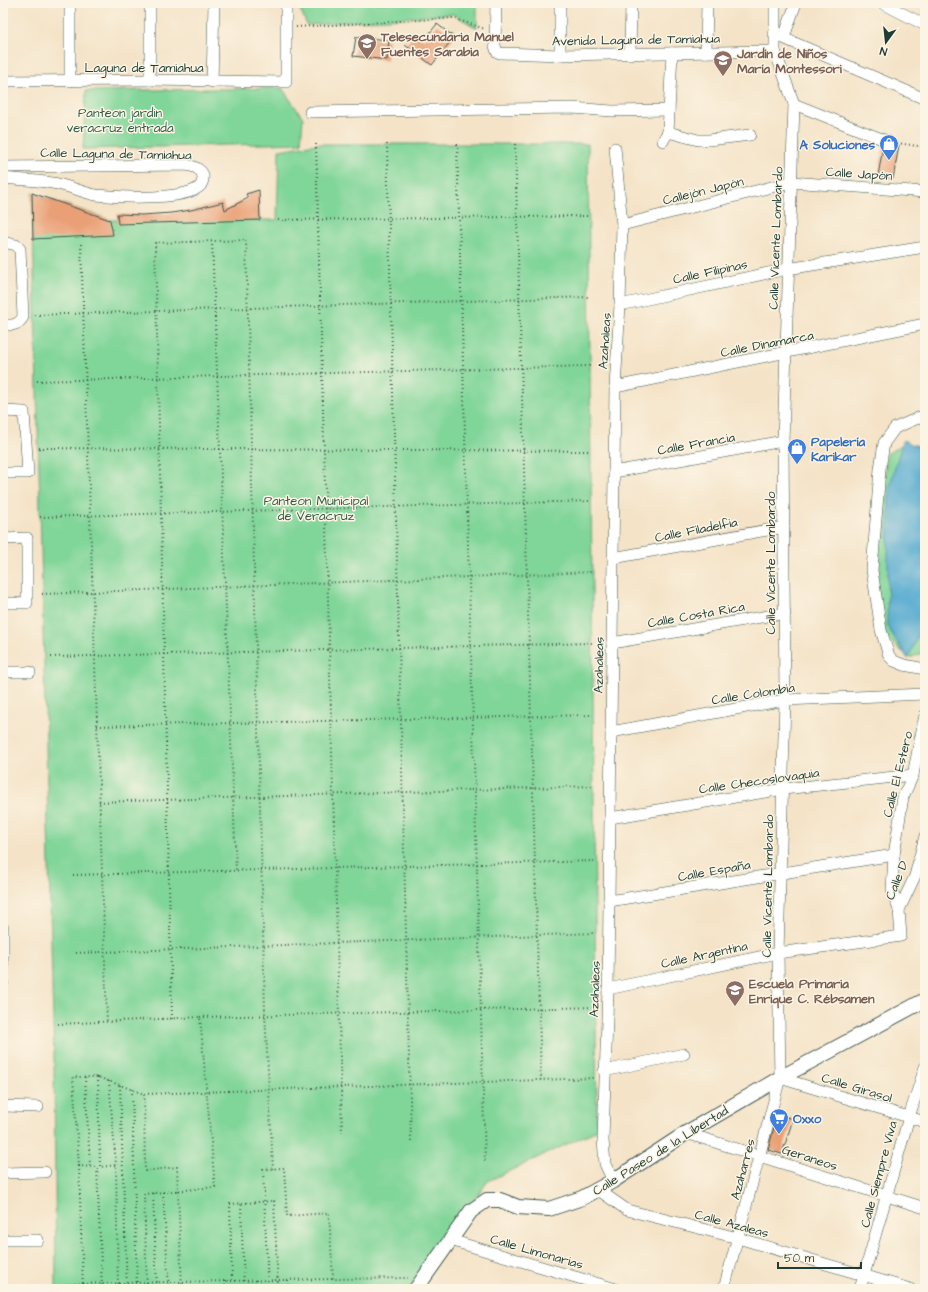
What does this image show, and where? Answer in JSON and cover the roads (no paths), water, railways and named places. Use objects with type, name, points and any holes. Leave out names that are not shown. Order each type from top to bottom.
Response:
[{"type":"street","points":[[70,3],[70,81]]},
{"type":"street","points":[[150,3],[150,80]]},
{"type":"street","points":[[212,82],[214,3]]},
{"type":"street","name":"Laguna de Tamiahua","points":[[3,81],[150,80],[286,82],[286,3]]},
{"type":"street","name":"Avenida Laguna de Tamiahua","points":[[496,3],[495,33],[497,52],[560,55],[775,50]]},
{"type":"street","points":[[560,3],[560,55]]},
{"type":"street","points":[[630,3],[630,54]]},
{"type":"street","points":[[706,52],[707,3]]},
{"type":"street","name":"Calle Vicente Lombardo","points":[[775,3],[779,36],[775,50],[794,104],[787,269],[783,441],[785,700],[778,953],[780,1078]]},
{"type":"street","points":[[796,3],[779,36],[925,99]]},
{"type":"street","points":[[882,3],[925,25]]},
{"type":"street","points":[[672,53],[669,110],[665,137],[709,140],[750,134]]},
{"type":"street","points":[[794,104],[887,141]]},
{"type":"street","points":[[310,112],[572,108],[612,111],[669,110]]},
{"type":"street","name":"Azahaleas","points":[[613,1181],[605,1164],[600,1075],[608,989],[615,387],[620,305],[622,225],[615,148]]},
{"type":"street","name":"Calle Laguna de Tamiahua","points":[[3,167],[195,166],[200,170],[203,177],[202,184],[198,189],[187,194],[145,197],[96,195],[52,183],[3,178]]},
{"type":"street","name":"Calle Japón","points":[[791,182],[925,192]]},
{"type":"street","name":"Callejón Japón","points":[[622,225],[791,182]]},
{"type":"street","points":[[3,242],[16,245],[20,249],[23,318],[15,325],[3,324]]},
{"type":"street","name":"Calle Filipinas","points":[[620,305],[787,269],[925,247]]},
{"type":"street","name":"Calle Dinamarca","points":[[615,387],[785,354],[925,324]]},
{"type":"street","points":[[3,411],[24,412],[28,473],[3,473]]},
{"type":"street","points":[[925,415],[895,428],[884,443],[880,469],[872,570],[881,630],[889,656],[894,661],[904,665],[925,669]]},
{"type":"street","name":"Calle Francia","points":[[614,472],[783,441]]},
{"type":"street","name":"Calle Filadelfia","points":[[613,558],[784,527]]},
{"type":"street","points":[[3,539],[27,538],[27,603],[3,603]]},
{"type":"street","name":"Calle Costa Rica","points":[[612,643],[784,613]]},
{"type":"street","points":[[3,672],[30,672]]},
{"type":"street","name":"Calle Colombia","points":[[611,732],[785,700],[925,694]]},
{"type":"street","name":"Calle El Estero","points":[[899,910],[892,890],[894,855],[904,796],[913,775],[925,716]]},
{"type":"street","name":"Calle Checoslovaquia","points":[[610,818],[783,789],[913,775]]},
{"type":"street","name":"Calle D","points":[[901,936],[899,910],[914,876],[925,836]]},
{"type":"street","name":"Calle España","points":[[609,901],[894,855]]},
{"type":"street","points":[[3,928],[3,982]]},
{"type":"street","name":"Calle Argentina","points":[[608,989],[778,953],[901,936]]},
{"type":"street","name":"Calle Paseo de la Libertad","points":[[412,1283],[450,1240],[471,1211],[487,1200],[500,1200],[518,1207],[549,1209],[582,1198],[613,1181],[686,1133],[780,1078],[925,1000]]},
{"type":"street","points":[[600,1075],[684,1054]]},
{"type":"street","name":"Calle Siempre Viva","points":[[860,1289],[909,1117],[925,1067]]},
{"type":"street","name":"Calle Girasol","points":[[780,1078],[925,1122]]},
{"type":"street","name":"Azaharres","points":[[724,1289],[780,1078]]},
{"type":"street","points":[[3,1106],[38,1107]]},
{"type":"street","name":"Geraneos","points":[[686,1133],[925,1208]]},
{"type":"street","points":[[3,1172],[45,1172]]},
{"type":"street","name":"Calle Azaleas","points":[[598,1190],[627,1210],[738,1238],[910,1289]]},
{"type":"street","points":[[3,1240],[38,1240]]},
{"type":"street","name":"Calle Limonarias","points":[[450,1240],[616,1289]]},
{"type":"water","points":[[903,440],[925,450],[925,619],[908,659],[887,626],[889,488]]},
{"type":"place","name":"Telesecundaria Manuel Fuentes Sarabia","points":[[367,60]]},
{"type":"place","name":"Jardín de Niños María Montessori","points":[[723,77]]},
{"type":"place","name":"A Soluciones","points":[[889,161]]},
{"type":"place","name":"Papelería Karikar","points":[[797,465]]},
{"type":"place","name":"Escuela Primaria Enrique C. Rébsamen","points":[[735,1007]]},
{"type":"place","name":"Oxxo","points":[[779,1135]]},
{"type":"park label","name":"Panteon jardin veracruz entrada","points":[[120,120]]},
{"type":"park label","name":"Panteon Municipal de Veracruz","points":[[316,508]]}]
